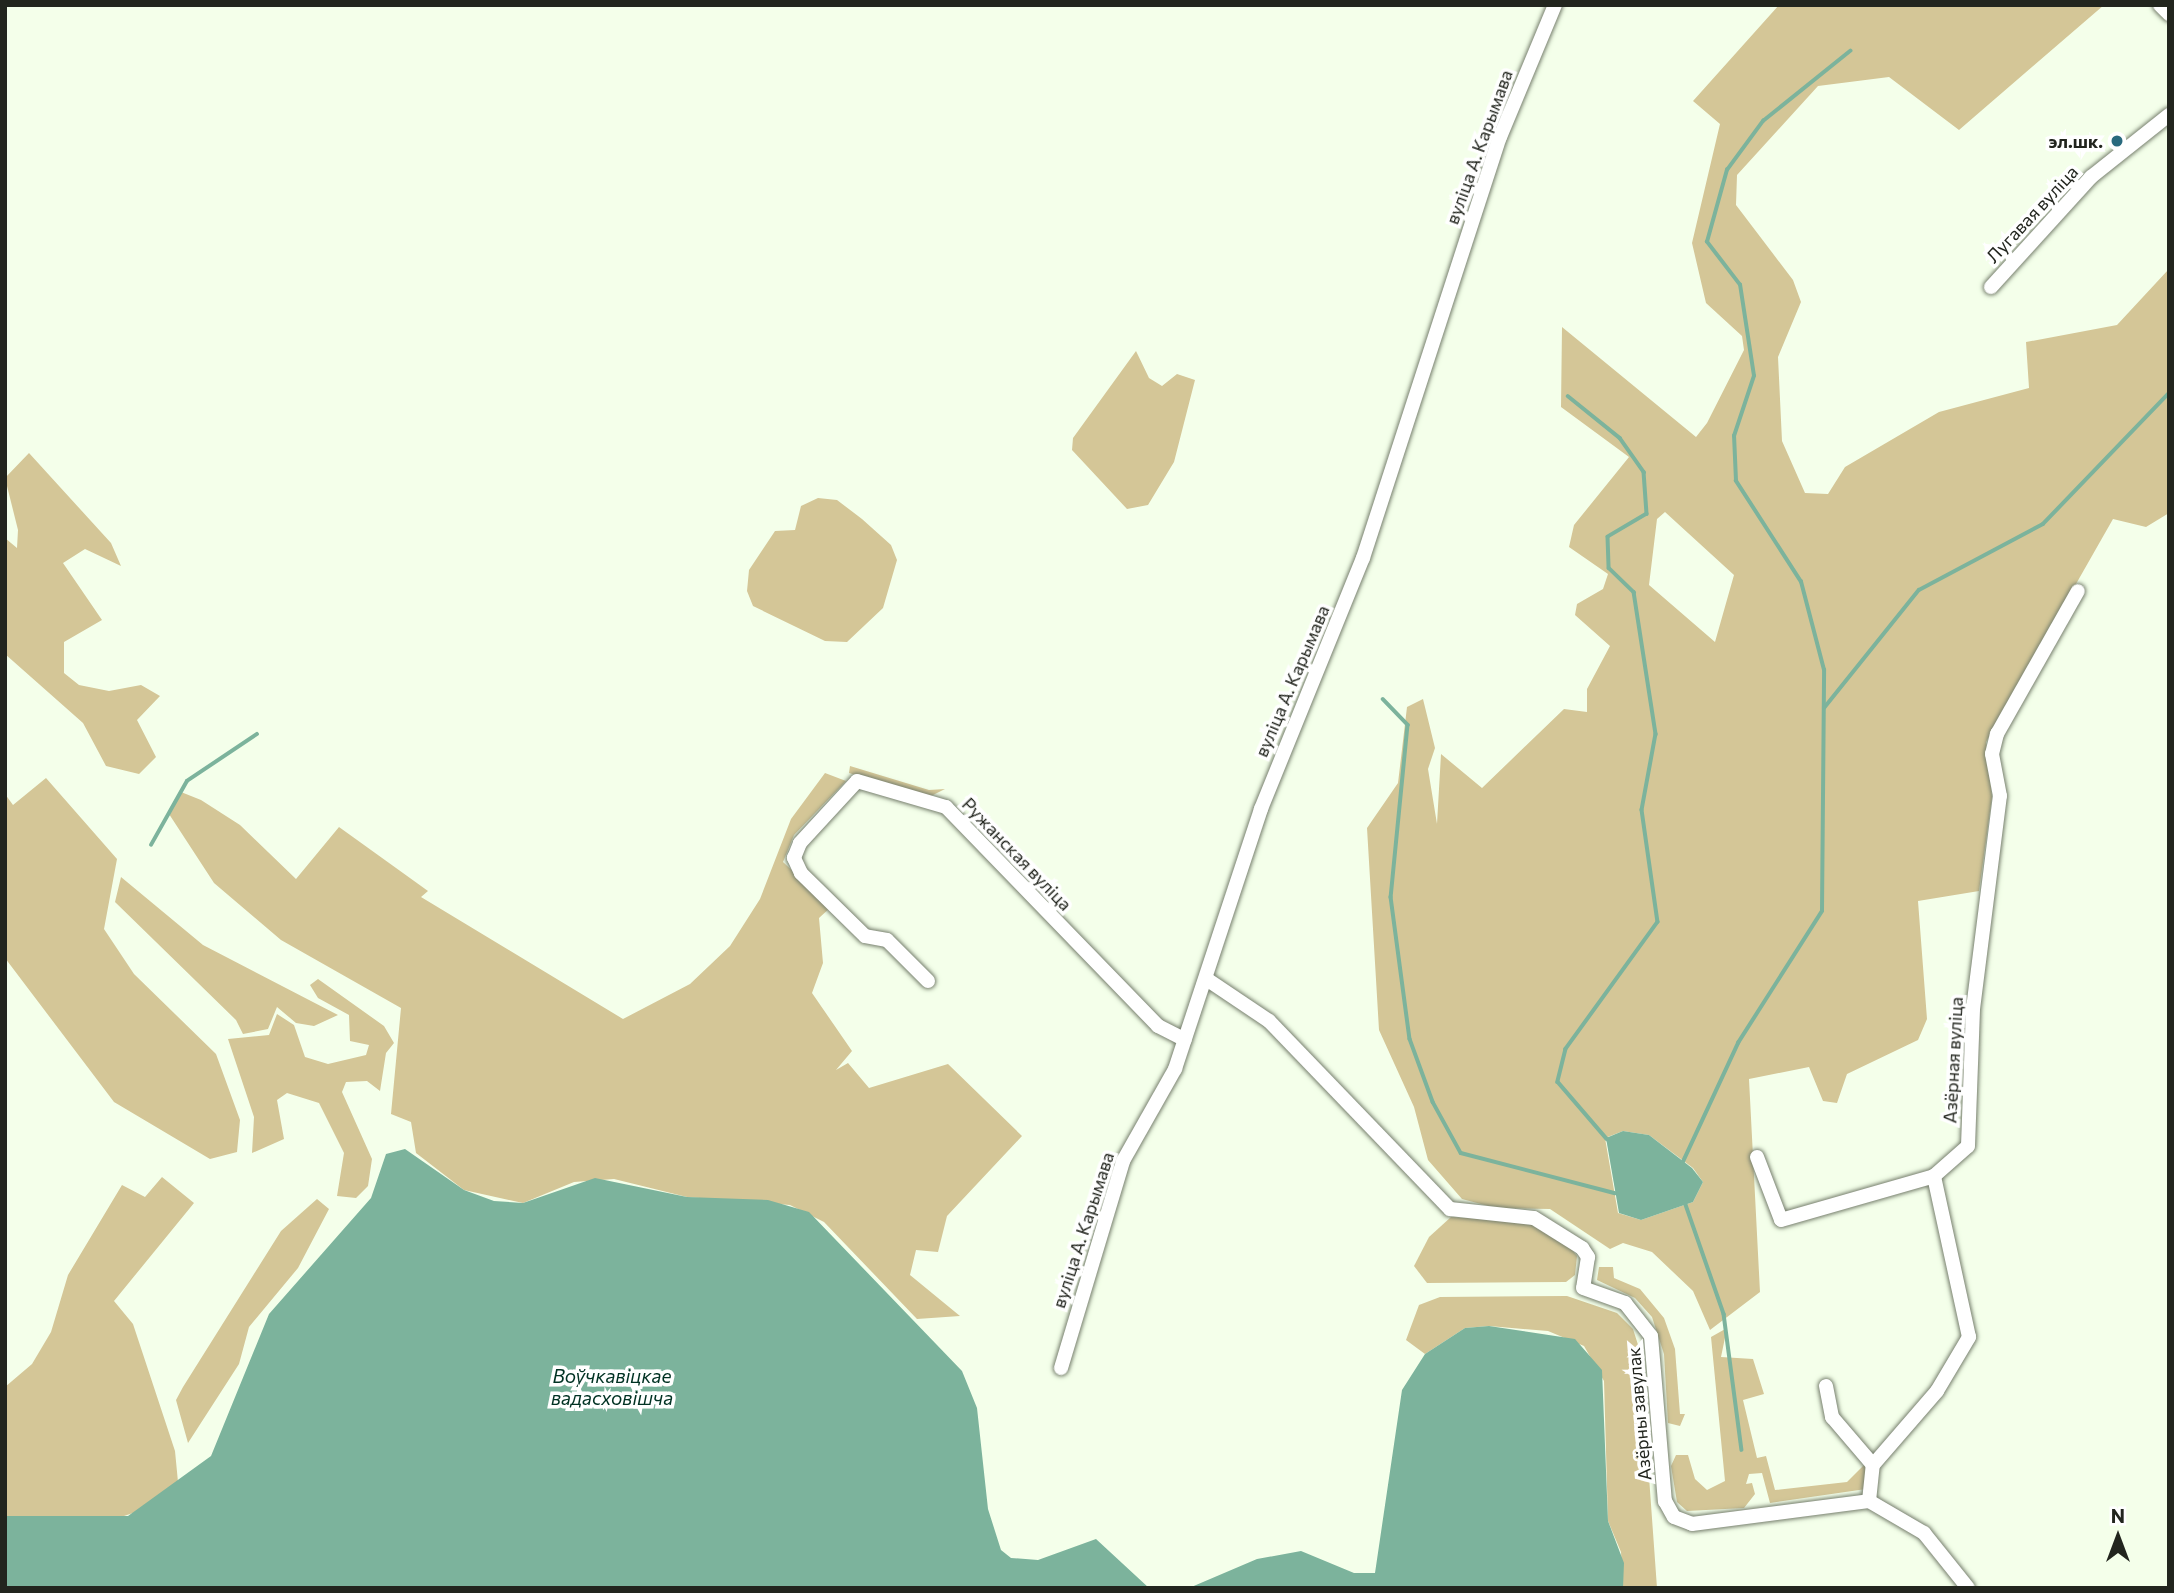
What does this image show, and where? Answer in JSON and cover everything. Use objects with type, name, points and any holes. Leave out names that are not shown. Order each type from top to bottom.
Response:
[{"type":"street","name":"вуліца А. Карымава","points":[[1062,1368],[1123,1161],[1185,1040],[1208,980],[1261,809],[1363,558],[1500,136],[1555,5]]},
{"type":"street","name":"Лугавая вуліца","points":[[1991,287],[2091,177],[2169,115]]},
{"type":"street","name":"Азёрная вуліца","points":[[1934,1176],[1968,1146],[1973,1009],[2000,796],[1992,754],[1997,734],[2078,591]]},
{"type":"street","name":"Ружанская вуліца","points":[[928,981],[887,940],[865,936],[802,873],[794,858],[800,843],[857,781],[946,807],[1158,1026],[1185,1040]]},
{"type":"street","name":"Азёрны завулак","points":[[1208,980],[1269,1021],[1450,1209],[1534,1218],[1582,1248],[1588,1257],[1583,1288],[1625,1303],[1651,1336],[1665,1501],[1674,1517],[1692,1524],[1869,1501]]},
{"type":"street","points":[[1756,1157],[1781,1220],[1934,1176],[1969,1337],[1937,1391],[1873,1465],[1869,1501],[1924,1533],[1968,1588]]},
{"type":"street","points":[[1826,1386],[1832,1417],[1873,1465]]},
{"type":"shaded area","points":[[1779,5],[2104,5],[1959,130],[1889,77],[1818,86],[1737,175],[1736,205],[1793,280],[1801,302],[1778,357],[1782,441],[1805,493],[1828,494],[1845,467],[1939,412],[2029,388],[2026,342],[2117,325],[2168,270],[2169,513],[2146,527],[2113,519],[1986,742],[1992,797],[1979,891],[1918,901],[1927,1019],[1918,1040],[1847,1074],[1837,1103],[1823,1101],[1809,1067],[1749,1079],[1760,1292],[1710,1330],[1693,1291],[1652,1252],[1623,1243],[1610,1249],[1550,1209],[1496,1208],[1462,1199],[1428,1160],[1414,1107],[1379,1030],[1367,828],[1398,783],[1407,707],[1423,699],[1435,748],[1428,769],[1437,824],[1441,754],[1482,788],[1564,709],[1587,712],[1587,689],[1610,646],[1575,615],[1577,604],[1603,589],[1608,574],[1569,547],[1574,525],[1629,457],[1561,407],[1562,327],[1696,437],[1707,423],[1744,350],[1742,336],[1706,303],[1692,243],[1720,124],[1693,101]],"holes":[[[1665,512],[1734,575],[1715,642],[1649,585],[1657,519]],[[1623,1131],[1649,1135],[1693,1168],[1703,1182],[1693,1202],[1641,1220],[1618,1213],[1605,1138]]]},
{"type":"shaded area","points":[[1136,351],[1149,378],[1162,386],[1177,374],[1195,380],[1174,462],[1148,505],[1127,509],[1072,450],[1073,438]]},
{"type":"shaded area","points":[[29,453],[111,543],[121,566],[85,549],[63,563],[102,620],[64,642],[64,673],[79,685],[109,691],[141,685],[160,696],[137,720],[156,757],[139,774],[106,766],[83,723],[5,654],[5,538],[17,548],[18,530],[5,478]]},
{"type":"shaded area","points":[[818,498],[837,500],[862,519],[891,545],[897,560],[883,608],[847,642],[825,641],[753,606],[747,591],[749,570],[775,531],[795,530],[801,506]]},
{"type":"shaded area","points":[[850,766],[929,790],[945,789],[929,797],[849,773]]},
{"type":"shaded area","points":[[825,773],[846,781],[794,835],[783,862],[831,907],[819,918],[823,963],[812,993],[852,1051],[836,1070],[848,1063],[869,1088],[948,1064],[1022,1136],[947,1216],[938,1252],[916,1250],[910,1275],[960,1316],[917,1319],[824,1222],[790,1205],[687,1197],[614,1179],[574,1182],[523,1203],[464,1190],[416,1153],[411,1122],[391,1114],[401,1008],[281,940],[214,883],[169,814],[181,792],[201,800],[240,825],[296,879],[339,827],[428,891],[421,897],[623,1019],[690,984],[730,946],[760,899],[791,819]]},
{"type":"shaded area","points":[[46,778],[117,859],[104,929],[134,974],[216,1054],[240,1120],[237,1152],[210,1159],[114,1102],[5,958],[5,794],[13,805]]},
{"type":"shaded area","points":[[121,877],[203,945],[338,1015],[314,1026],[296,1023],[277,1007],[268,1029],[243,1034],[236,1020],[115,902]]},
{"type":"shaded area","points":[[318,979],[384,1026],[394,1043],[386,1053],[380,1091],[367,1081],[346,1082],[342,1092],[372,1159],[368,1186],[356,1198],[337,1196],[344,1153],[319,1103],[287,1093],[277,1100],[284,1139],[252,1153],[254,1117],[228,1039],[269,1035],[277,1014],[294,1025],[305,1057],[328,1064],[366,1055],[369,1045],[350,1041],[349,1015],[318,998],[310,985]]},
{"type":"shaded area","points":[[162,1177],[194,1203],[114,1301],[133,1324],[175,1451],[178,1482],[142,1510],[112,1520],[5,1516],[5,1387],[32,1364],[51,1332],[68,1275],[122,1185],[145,1197]]},
{"type":"shaded area","points":[[317,1199],[329,1209],[298,1268],[249,1327],[239,1364],[188,1443],[176,1400],[281,1231]]},
{"type":"shaded area","points":[[1451,1217],[1528,1222],[1568,1245],[1577,1256],[1575,1275],[1566,1282],[1427,1283],[1414,1266],[1429,1237]]},
{"type":"shaded area","points":[[1599,1267],[1613,1267],[1614,1278],[1640,1289],[1664,1318],[1675,1349],[1680,1414],[1685,1414],[1680,1426],[1668,1423],[1664,1354],[1652,1317],[1635,1298],[1597,1280]]},
{"type":"shaded area","points":[[1567,1296],[1617,1313],[1633,1329],[1640,1351],[1657,1588],[1623,1588],[1621,1552],[1608,1521],[1604,1381],[1584,1346],[1548,1331],[1489,1326],[1465,1328],[1425,1354],[1406,1340],[1419,1305],[1440,1297]]},
{"type":"shaded area","points":[[1727,1328],[1721,1357],[1753,1359],[1764,1394],[1743,1400],[1757,1458],[1766,1456],[1775,1490],[1847,1482],[1865,1464],[1866,1489],[1770,1503],[1762,1473],[1749,1474],[1746,1484],[1752,1483],[1755,1494],[1744,1508],[1687,1511],[1677,1502],[1671,1466],[1676,1455],[1688,1455],[1695,1479],[1707,1490],[1725,1481],[1711,1337]]},
{"type":"water","points":[[1623,1131],[1649,1135],[1692,1168],[1703,1182],[1693,1202],[1641,1220],[1619,1213],[1606,1138]]},
{"type":"water","name":"Воўчкавіцкае вадасховішча","points":[[405,1149],[464,1190],[494,1201],[523,1203],[595,1178],[687,1197],[768,1200],[809,1212],[962,1371],[977,1408],[988,1509],[1001,1550],[1011,1558],[1038,1560],[1096,1539],[1149,1588],[5,1588],[5,1516],[128,1516],[211,1456],[269,1314],[371,1198],[386,1154]]},
{"type":"water","points":[[1489,1326],[1575,1339],[1602,1370],[1608,1521],[1624,1563],[1623,1588],[1189,1588],[1257,1559],[1301,1551],[1354,1573],[1375,1573],[1402,1390],[1425,1354],[1465,1328]]},
{"type":"waterway","points":[[1681,1166],[1738,1043],[1822,911],[1824,670],[1801,582],[1736,481],[1734,436],[1754,376],[1740,285],[1707,242],[1727,170],[1763,121],[1850,51]]},
{"type":"waterway","points":[[1824,708],[1919,590],[2043,524],[2169,393]]},
{"type":"waterway","points":[[1568,396],[1620,438],[1644,472],[1647,514],[1608,537],[1609,568],[1634,592],[1656,734],[1642,810],[1658,922],[1566,1049],[1558,1082],[1607,1139]]},
{"type":"waterway","points":[[1383,699],[1408,725],[1391,897],[1410,1039],[1433,1102],[1461,1153],[1615,1193]]},
{"type":"waterway","points":[[151,845],[187,781],[257,734]]},
{"type":"waterway","points":[[1685,1202],[1724,1314],[1742,1450]]},
{"type":"place","name":"эл.шк.","points":[[2117,141]]}]
